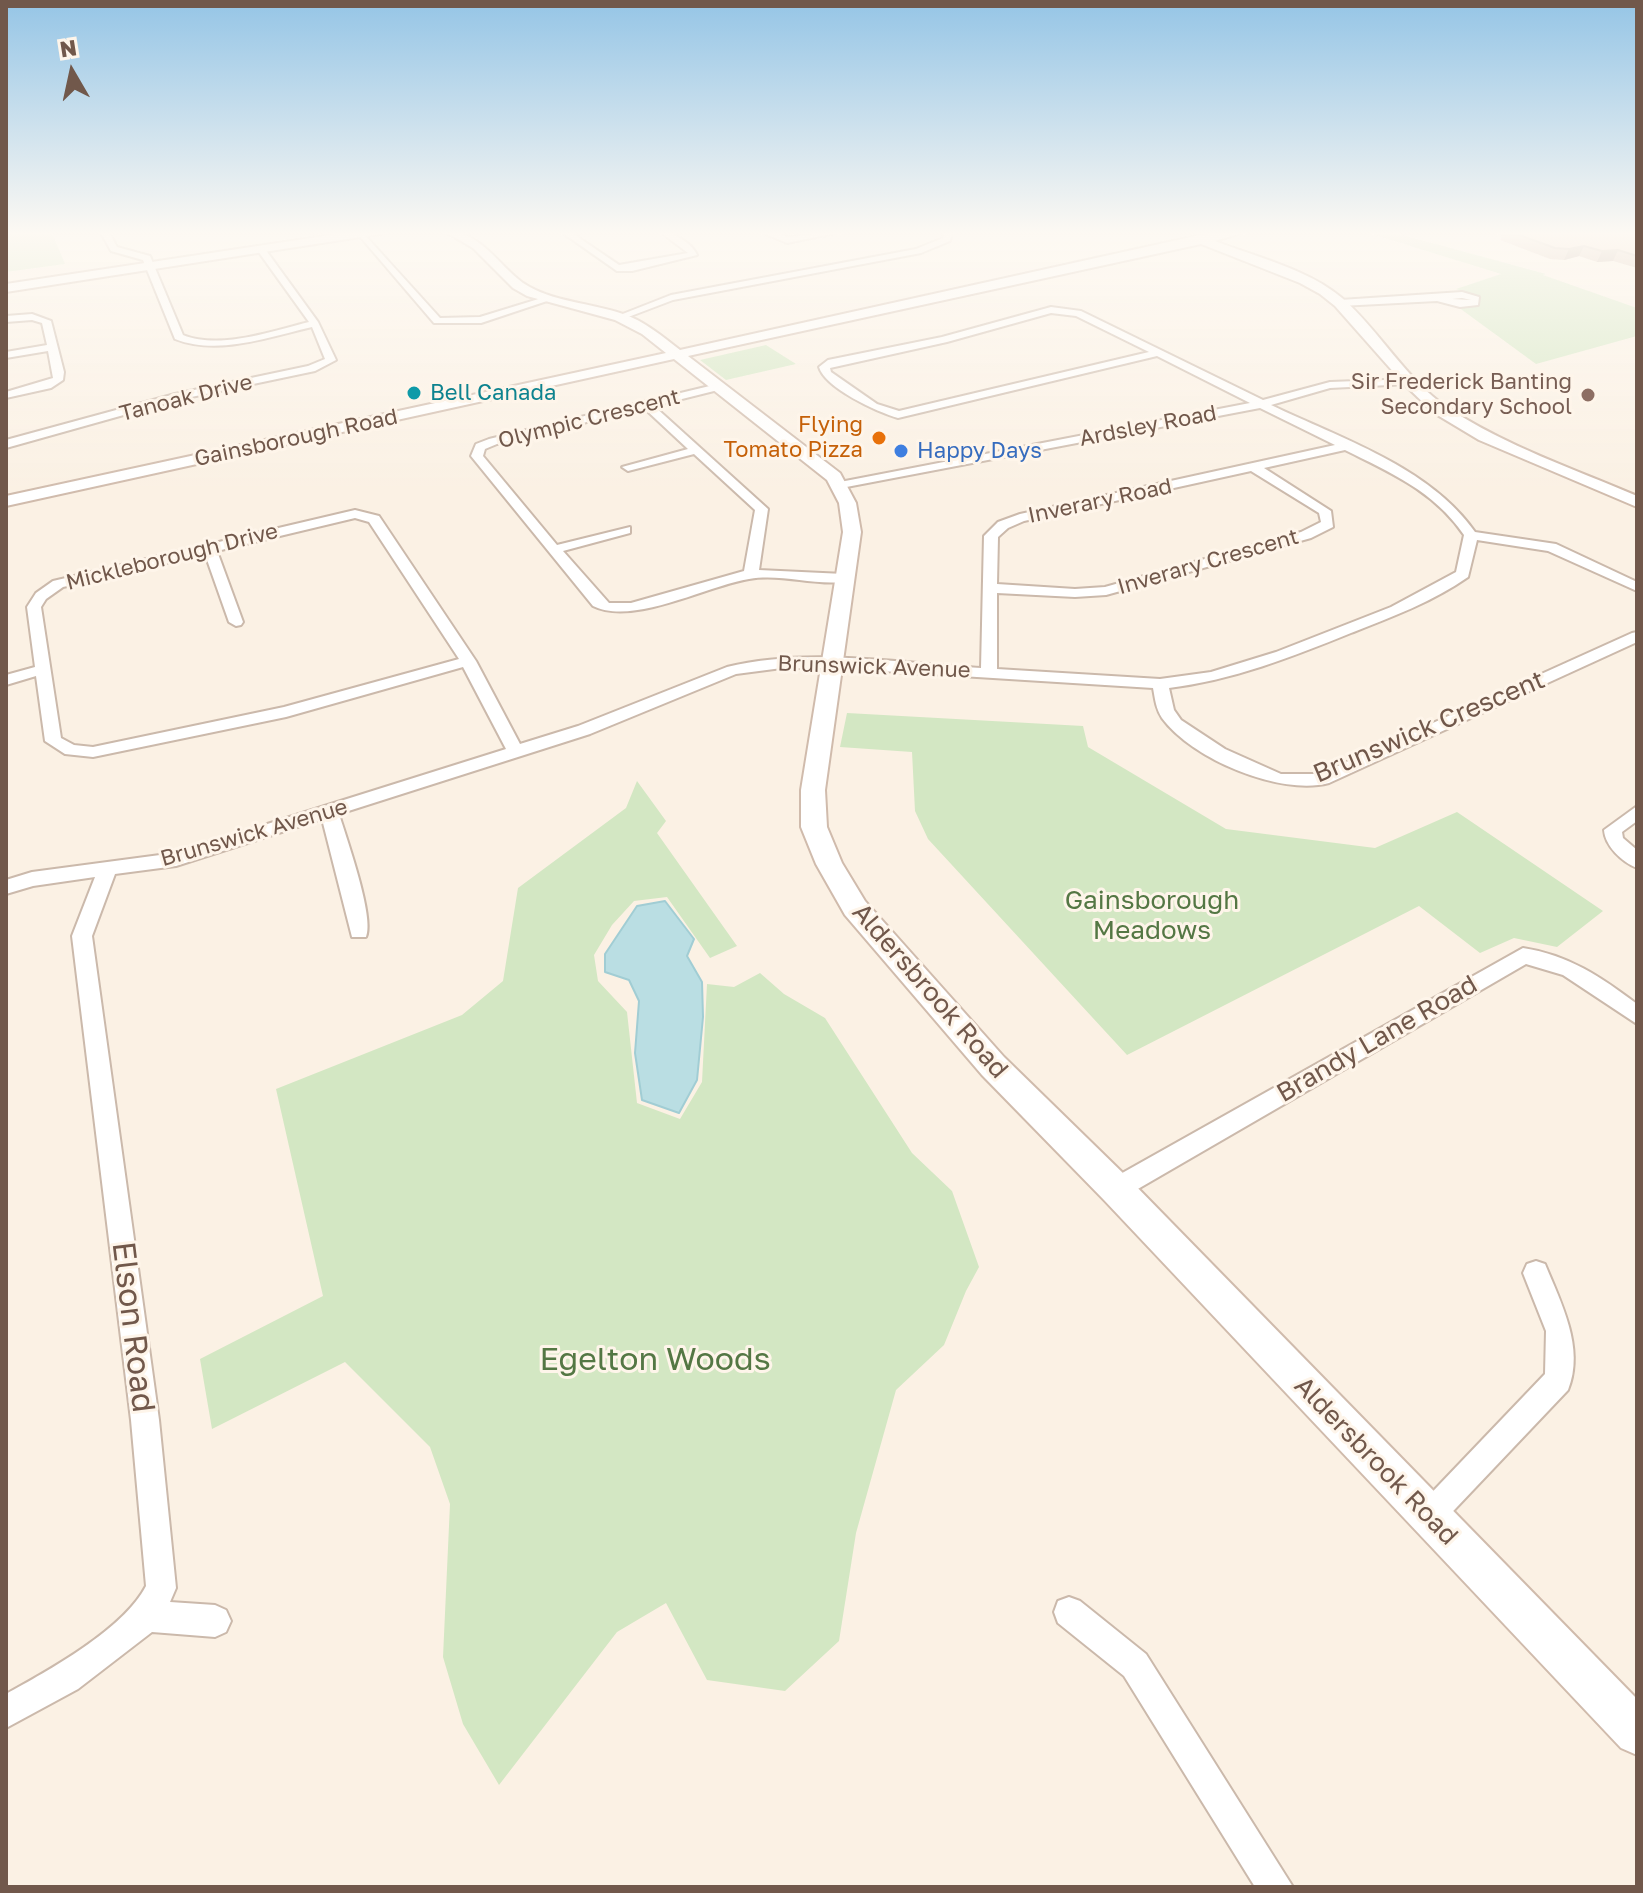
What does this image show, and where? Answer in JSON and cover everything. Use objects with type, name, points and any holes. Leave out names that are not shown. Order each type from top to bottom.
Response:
[{"type":"street","points":[[6,395],[47,386],[58,380],[59,372],[46,321],[43,319]]},
{"type":"street","points":[[172,319],[179,337],[185,342],[215,343],[313,324]]},
{"type":"street","name":"Tanoak Drive","points":[[6,444],[175,397],[324,365],[331,360],[331,353],[310,319]]},
{"type":"street","points":[[436,319],[483,319]]},
{"type":"street","name":"Aldersbrook Road","points":[[625,319],[647,331],[817,461],[846,494],[852,522],[813,790],[814,827],[829,864],[855,908],[993,1066],[1116,1189],[1637,1732]]},
{"type":"street","name":"Gainsborough Road","points":[[6,501],[838,319]]},
{"type":"street","points":[[1017,319],[943,340],[832,362],[824,367],[826,374],[873,406],[898,415],[1158,353]]},
{"type":"street","points":[[1091,319],[1433,490],[1460,518],[1471,535],[1551,547],[1637,587]]},
{"type":"street","points":[[1354,319],[1409,381],[1440,410],[1485,437],[1637,502]]},
{"type":"street","points":[[6,355],[52,347]]},
{"type":"street","name":"Ardsley Road","points":[[840,486],[1261,404],[1330,385],[1409,381]]},
{"type":"street","name":"Olympic Crescent","points":[[718,387],[480,447],[477,456],[598,603],[606,607],[632,607],[751,574],[844,578]]},
{"type":"street","points":[[647,405],[762,509],[751,574]]},
{"type":"street","name":"Inverary Road","points":[[989,672],[991,536],[1003,525],[1020,518],[1347,446]]},
{"type":"street","points":[[628,467],[697,450]]},
{"type":"street","name":"Inverary Crescent","points":[[988,588],[1075,593],[1106,591],[1306,535],[1328,524],[1325,511],[1254,467]]},
{"type":"street","name":"Mickleborough Drive","points":[[468,661],[286,712],[93,752],[71,750],[53,741],[34,607],[41,596],[58,584],[343,515],[355,514],[374,519],[468,661],[516,752]]},
{"type":"street","points":[[556,549],[625,530]]},
{"type":"street","name":"Brunswick Avenue","points":[[6,887],[32,879],[176,859],[584,730],[732,670],[780,661],[1160,684],[1201,680],[1244,670],[1443,589],[1463,574],[1471,535]]},
{"type":"street","points":[[209,547],[236,622]]},
{"type":"street","name":"Brunswick Crescent","points":[[1160,684],[1166,712],[1176,725],[1212,749],[1278,779],[1323,779],[1637,636]]},
{"type":"street","points":[[6,680],[42,670]]},
{"type":"street","points":[[329,811],[355,901],[359,932]]},
{"type":"street","points":[[1637,812],[1613,830],[1614,840],[1637,861]]},
{"type":"street","name":"Elson Road","points":[[107,870],[82,936],[145,1420],[161,1588],[147,1616]]},
{"type":"street","name":"Brandy Lane Road","points":[[1116,1189],[1523,956],[1547,958],[1574,969],[1637,1016]]},
{"type":"street","points":[[1428,1517],[1558,1380],[1559,1331],[1536,1273]]},
{"type":"street","points":[[1069,1612],[1135,1665],[1275,1887]]},
{"type":"street","points":[[6,1712],[67,1678],[147,1616],[215,1621]]},
{"type":"green space","points":[[1475,319],[1637,319],[1637,336],[1536,364]]},
{"type":"green space","points":[[766,345],[796,364],[726,380],[700,360]]},
{"type":"green space","name":"Gainsborough Meadows","points":[[847,713],[1083,726],[1088,747],[1226,829],[1375,848],[1457,812],[1603,911],[1557,947],[1514,938],[1480,953],[1419,906],[1127,1055],[928,839],[915,811],[912,752],[840,747]]},
{"type":"green space","name":"Egelton Woods","points":[[637,781],[666,821],[657,833],[737,946],[710,958],[667,897],[634,901],[612,925],[594,955],[598,981],[627,1012],[637,1103],[680,1119],[702,1082],[707,984],[734,987],[760,973],[784,994],[825,1018],[912,1153],[952,1191],[979,1267],[944,1345],[896,1390],[856,1533],[839,1641],[785,1691],[707,1680],[666,1603],[617,1632],[499,1785],[463,1724],[443,1657],[450,1504],[430,1447],[345,1362],[212,1429],[200,1359],[323,1296],[276,1089],[462,1015],[503,981],[518,888],[626,808]]},
{"type":"water","points":[[665,901],[694,939],[687,956],[702,982],[703,1017],[697,1080],[679,1113],[642,1100],[635,1053],[639,1001],[629,980],[605,972],[605,954],[637,906]]},
{"type":"place","name":"Bell Canada","points":[[414,393]]},
{"type":"place","name":"Sir Frederick Banting Secondary School","points":[[1588,395]]},
{"type":"place","name":"Flying Tomato Pizza","points":[[879,438]]},
{"type":"place","name":"Happy Days","points":[[901,451]]}]
